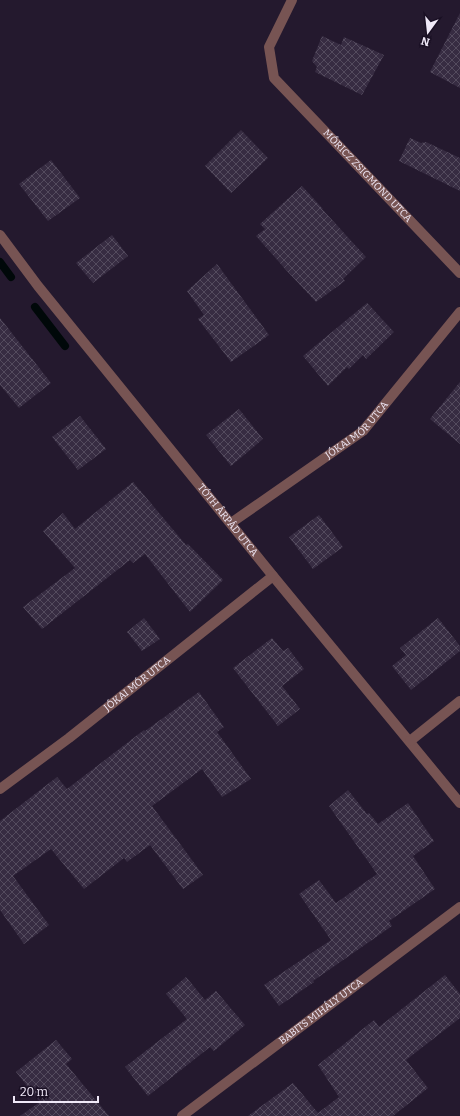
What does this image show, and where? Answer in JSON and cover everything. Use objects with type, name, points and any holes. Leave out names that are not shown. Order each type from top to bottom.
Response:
[{"type":"street","name":"MÓRICZ ZSIGMOND UTCA","points":[[292,0],[269,46],[274,78],[460,273]]},
{"type":"street","name":"TÓTH ÁRPÁD UTCA","points":[[0,235],[38,286],[273,576],[460,803]]},
{"type":"street","name":"JÓKAI MÓR UTCA","points":[[231,523],[364,431],[460,312]]},
{"type":"street","name":"JÓKAI MÓR UTCA","points":[[0,788],[69,738],[273,576]]},
{"type":"street","points":[[410,741],[460,701]]},
{"type":"street","name":"BABITS MIHÁLY UTCA","points":[[182,1116],[460,907]]},
{"type":"building","points":[[460,13],[460,88],[430,72]]},
{"type":"building","points":[[322,36],[341,45],[344,37],[384,55],[362,95],[315,72],[317,67],[312,61]]},
{"type":"building","points":[[241,130],[268,158],[231,193],[205,166]]},
{"type":"building","points":[[410,138],[421,143],[426,142],[460,158],[460,191],[399,161]]},
{"type":"building","points":[[51,160],[80,198],[48,221],[19,184]]},
{"type":"building","points":[[302,186],[366,257],[343,279],[345,281],[316,302],[256,236],[265,229],[260,224]]},
{"type":"building","points":[[112,235],[128,256],[93,283],[76,263]]},
{"type":"building","points":[[217,264],[269,335],[231,362],[198,319],[204,315],[187,291]]},
{"type":"building","points":[[367,303],[394,332],[366,359],[363,355],[349,369],[347,367],[328,386],[303,356]]},
{"type":"building","points":[[0,318],[51,383],[19,408],[0,385]]},
{"type":"building","points":[[460,382],[460,444],[430,419]]},
{"type":"building","points":[[239,409],[263,439],[231,466],[206,435]]},
{"type":"building","points":[[80,416],[106,449],[78,470],[52,437]]},
{"type":"building","points":[[133,482],[186,545],[188,544],[223,580],[190,612],[145,554],[133,563],[130,560],[42,629],[23,607],[75,568],[43,531],[63,513],[75,529]]},
{"type":"building","points":[[319,515],[343,547],[313,569],[289,537]]},
{"type":"building","points":[[144,618],[160,639],[142,651],[127,632]]},
{"type":"building","points":[[438,618],[460,646],[460,651],[411,690],[392,666],[406,655],[400,648]]},
{"type":"building","points":[[272,638],[283,651],[288,648],[304,669],[282,686],[300,709],[278,726],[233,668]]},
{"type":"building","points":[[199,692],[224,727],[217,732],[251,779],[222,797],[202,769],[152,806],[203,875],[183,889],[150,845],[127,862],[124,858],[84,889],[51,849],[13,876],[49,925],[24,944],[0,910],[0,821],[57,777],[67,789],[144,730],[145,731]]},
{"type":"building","points":[[348,790],[367,814],[369,813],[378,824],[408,803],[434,841],[413,856],[435,889],[389,921],[392,926],[279,1006],[264,985],[331,940],[299,894],[319,880],[336,903],[377,874],[329,806]]},
{"type":"building","points":[[445,975],[460,994],[460,1018],[406,1060],[428,1088],[393,1116],[248,1116],[293,1083],[318,1113],[339,1097],[318,1065],[374,1020],[379,1027]]},
{"type":"building","points":[[186,977],[205,1000],[216,991],[245,1025],[214,1051],[210,1047],[148,1096],[125,1067],[187,1019],[166,994]]},
{"type":"building","points":[[56,1040],[72,1059],[66,1064],[109,1116],[20,1116],[40,1102],[16,1072]]},
{"type":"waterway","points":[[0,262],[11,277]]},
{"type":"waterway","points":[[35,307],[65,346]]}]
